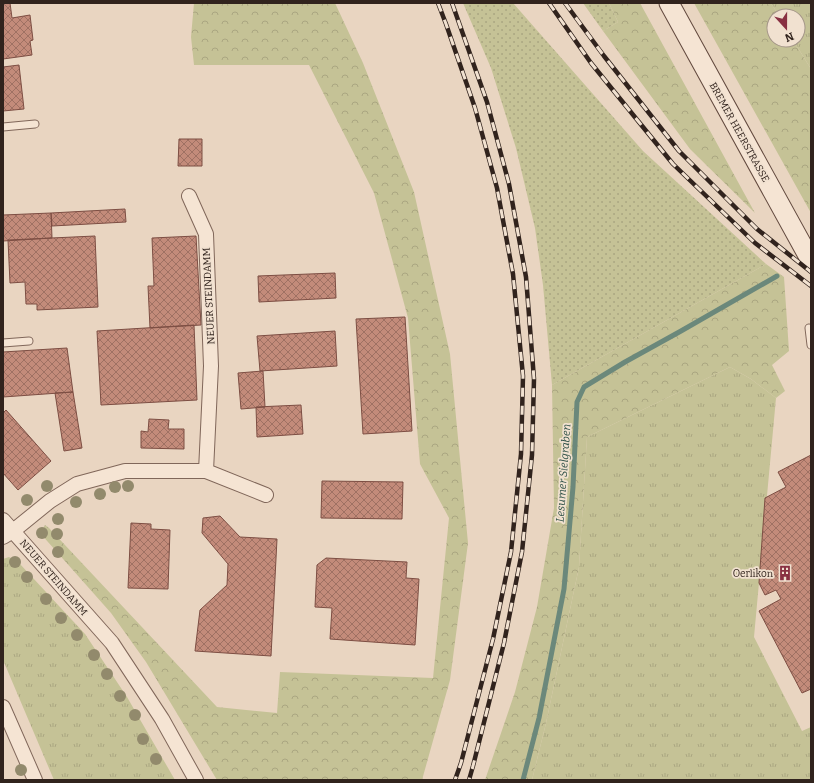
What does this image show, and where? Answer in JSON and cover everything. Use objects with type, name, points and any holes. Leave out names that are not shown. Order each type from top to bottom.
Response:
[{"type":"main road","name":"BREMER HEERSTRASSE","points":[[669,3],[811,261]]},
{"type":"street","name":"NEUER STEINDAMM","points":[[189,196],[206,234],[211,366],[206,471]]},
{"type":"street","name":"NEUER STEINDAMM","points":[[196,780],[162,719],[112,643],[8,534],[50,501],[77,484],[125,471],[206,471],[266,495]]},
{"type":"street","points":[[3,520],[8,534]]},
{"type":"street","points":[[3,707],[35,780]]},
{"type":"lane","points":[[3,127],[35,124]]},
{"type":"lane","points":[[809,328],[811,345]]},
{"type":"lane","points":[[3,343],[29,341]]},
{"type":"green space","points":[[194,3],[335,3],[363,63],[414,192],[450,354],[468,543],[450,680],[422,780],[217,780],[146,662],[111,613],[40,533],[45,525],[49,528],[217,707],[277,713],[280,672],[433,678],[449,518],[420,464],[408,318],[374,193],[309,65],[194,65],[191,37]]},
{"type":"green space","points":[[463,3],[513,3],[643,151],[766,264],[552,385],[543,285],[535,228],[516,148],[491,68]]},
{"type":"green space","points":[[583,3],[609,3],[618,22],[603,31]]},
{"type":"green space","points":[[609,3],[640,3],[755,213],[690,149],[603,31],[618,22]]},
{"type":"green space","points":[[694,3],[771,3],[774,8],[766,8],[766,48],[798,48],[811,69],[811,213]]},
{"type":"green space","points":[[771,3],[811,3],[811,69],[798,48],[806,48],[806,8],[774,8]]},
{"type":"green space","points":[[766,264],[784,277],[789,351],[772,365],[785,391],[776,398],[751,379],[730,367],[587,437],[579,567],[546,723],[532,780],[485,780],[515,692],[537,607],[554,508],[552,385]]},
{"type":"green space","points":[[730,367],[751,379],[776,398],[754,637],[802,731],[811,727],[811,780],[532,780],[546,723],[579,567],[587,437]]},
{"type":"green space","points":[[9,557],[20,564],[85,634],[127,697],[175,780],[54,780],[3,660],[3,559]]},
{"type":"building","points":[[3,3],[10,3],[12,18],[30,15],[33,40],[30,41],[32,55],[3,59]]},
{"type":"building","points":[[19,65],[24,109],[3,111],[3,67]]},
{"type":"building","points":[[179,139],[202,139],[202,166],[178,166]]},
{"type":"building","points":[[125,209],[126,222],[52,226],[51,213]]},
{"type":"building","points":[[51,213],[52,238],[3,241],[3,215]]},
{"type":"building","points":[[95,236],[98,307],[37,310],[37,304],[26,304],[25,282],[10,283],[8,240]]},
{"type":"building","points":[[196,236],[201,325],[150,328],[148,286],[154,286],[152,238]]},
{"type":"building","points":[[335,273],[336,298],[259,302],[258,276]]},
{"type":"building","points":[[405,317],[412,431],[363,434],[356,319]]},
{"type":"building","points":[[194,325],[197,400],[101,405],[97,331]]},
{"type":"building","points":[[335,331],[337,366],[260,371],[257,336]]},
{"type":"building","points":[[67,348],[73,392],[3,397],[3,352]]},
{"type":"building","points":[[263,371],[265,407],[241,409],[238,373]]},
{"type":"building","points":[[73,392],[82,448],[64,451],[55,393]]},
{"type":"building","points":[[301,405],[303,434],[257,437],[256,407]]},
{"type":"building","points":[[6,410],[51,461],[18,490],[3,473],[3,413]]},
{"type":"building","points":[[149,419],[169,420],[168,429],[184,429],[184,449],[141,448],[141,431],[148,432]]},
{"type":"building","name":"Oerlikon","points":[[811,455],[811,689],[802,693],[759,611],[781,599],[776,590],[765,595],[759,583],[765,498],[786,487],[778,472]]},
{"type":"building","points":[[322,481],[403,482],[402,519],[321,518]]},
{"type":"building","points":[[220,516],[240,537],[277,539],[271,656],[195,651],[200,610],[227,585],[228,564],[202,533],[203,518]]},
{"type":"building","points":[[131,523],[151,524],[151,529],[170,530],[168,589],[128,588]]},
{"type":"building","points":[[326,558],[407,562],[406,578],[419,579],[415,645],[330,639],[332,608],[315,607],[317,565]]},
{"type":"waterway","name":"Lesumer Sielgraben","points":[[523,780],[539,718],[564,589],[573,487],[577,402],[584,387],[625,362],[777,276]]},
{"type":"railway","points":[[438,3],[475,108],[497,188],[513,274],[523,376],[521,454],[511,552],[493,639],[461,763],[455,780]]},
{"type":"railway","points":[[452,3],[487,102],[509,184],[526,277],[534,379],[532,455],[522,552],[504,643],[469,780]]},
{"type":"railway","points":[[549,3],[591,63],[673,164],[755,243],[811,286]]},
{"type":"railway","points":[[565,3],[604,56],[679,151],[757,229],[811,272]]},
{"type":"place","name":"Oerlikon","points":[[785,573]]}]
